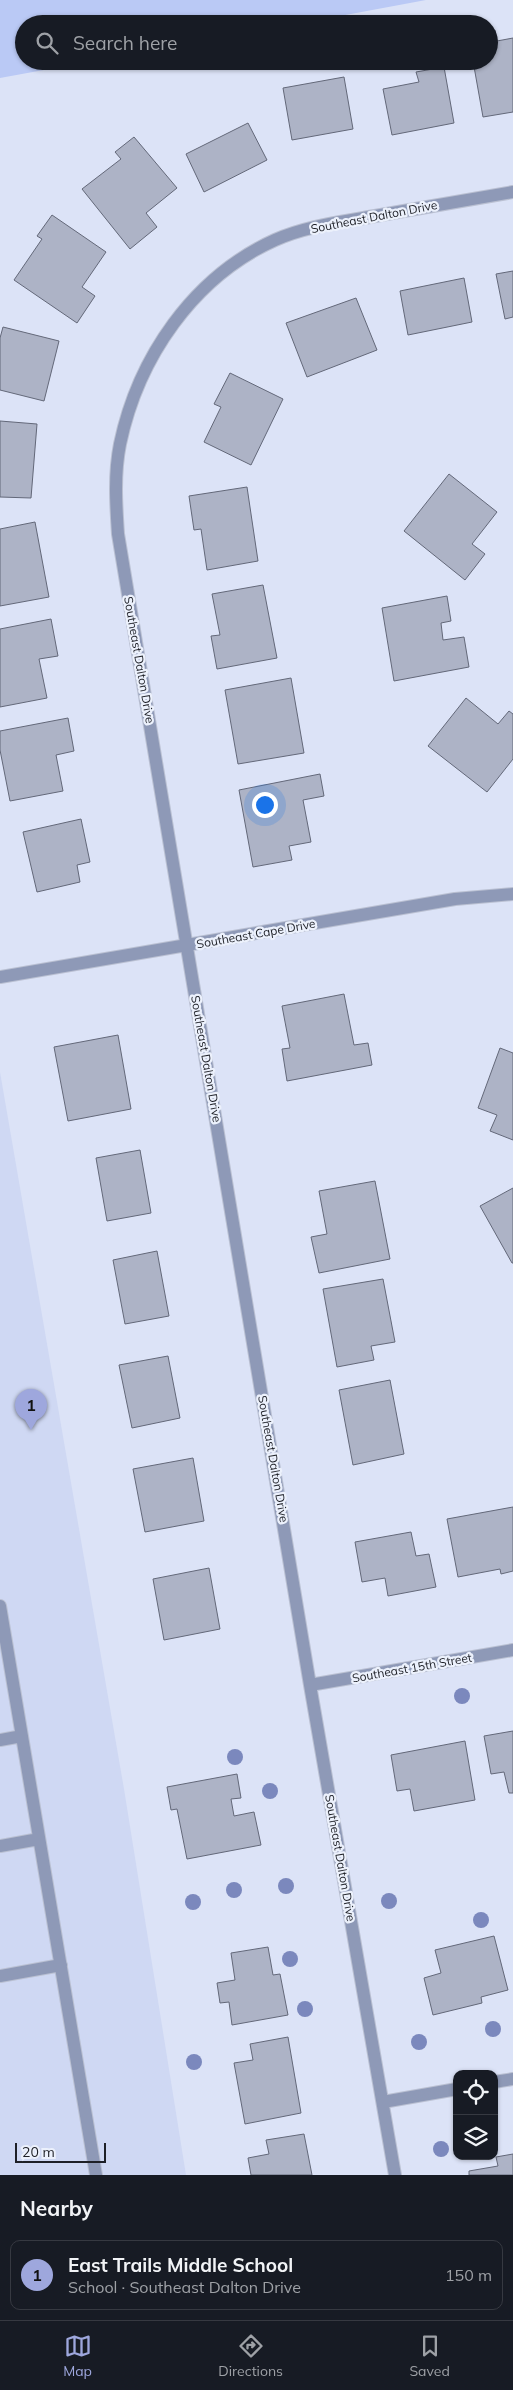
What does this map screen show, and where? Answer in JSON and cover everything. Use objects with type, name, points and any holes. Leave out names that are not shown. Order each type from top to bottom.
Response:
[{"type":"street","name":"Southeast Dalton Drive","points":[[395,2175],[310,1686],[118,534],[115,488],[120,445],[131,402],[149,360],[174,324],[203,289],[238,262],[276,240],[316,227],[513,192]]},
{"type":"street","name":"Southeast Cape Drive","points":[[0,977],[455,899],[513,894]]},
{"type":"street","points":[[0,1606],[96,2175]]},
{"type":"street","name":"Southeast 15th Street","points":[[310,1686],[513,1650]]},
{"type":"street","points":[[0,1740],[22,1736]]},
{"type":"street","points":[[0,1846],[39,1839]]},
{"type":"street","points":[[0,1976],[61,1965]]},
{"type":"street","points":[[498,2081],[513,2079]]},
{"type":"street","points":[[383,2102],[453,2090]]},
{"type":"shaded area","points":[[0,0],[426,0],[345,15],[15,15],[15,70],[44,70],[0,78]]},
{"type":"shaded area","points":[[0,1072],[124,1789],[186,2175],[0,2175]]},
{"type":"building","points":[[513,38],[513,112],[483,117],[475,70],[498,70],[498,41]]},
{"type":"building","points":[[445,70],[454,123],[392,135],[383,89],[419,82],[416,72]]},
{"type":"building","points":[[344,77],[353,129],[292,140],[283,88]]},
{"type":"building","points":[[248,123],[267,160],[204,192],[186,154]]},
{"type":"building","points":[[134,137],[177,188],[146,213],[157,227],[130,249],[82,189],[121,159],[115,152]]},
{"type":"building","points":[[52,215],[106,252],[82,287],[95,296],[77,323],[14,280],[42,239],[37,236]]},
{"type":"building","points":[[513,271],[513,317],[505,319],[496,274]]},
{"type":"building","points":[[464,278],[472,322],[408,335],[400,291]]},
{"type":"building","points":[[356,298],[377,350],[307,377],[286,323]]},
{"type":"building","points":[[3,327],[59,341],[44,401],[0,390],[0,338]]},
{"type":"building","points":[[230,373],[283,399],[251,465],[204,442],[221,407],[214,404]]},
{"type":"building","points":[[0,421],[37,424],[31,498],[0,497]]},
{"type":"building","points":[[449,474],[497,512],[472,544],[485,554],[465,580],[404,531]]},
{"type":"building","points":[[247,487],[258,561],[207,570],[201,529],[194,530],[189,496]]},
{"type":"building","points":[[35,522],[49,597],[0,606],[0,529]]},
{"type":"building","points":[[263,585],[277,658],[217,669],[211,636],[220,635],[212,594]]},
{"type":"building","points":[[447,596],[451,621],[441,623],[443,640],[464,637],[469,667],[394,681],[382,608]]},
{"type":"building","points":[[51,619],[58,656],[39,659],[47,698],[0,707],[0,629]]},
{"type":"building","points":[[291,678],[304,753],[238,764],[225,690]]},
{"type":"building","points":[[466,698],[498,724],[509,711],[513,714],[513,759],[487,792],[428,746]]},
{"type":"building","points":[[68,718],[74,751],[56,755],[63,791],[10,801],[0,750],[0,731]]},
{"type":"building","points":[[320,774],[324,796],[303,800],[311,842],[289,846],[292,860],[253,867],[239,790]]},
{"type":"building","points":[[81,819],[90,862],[77,865],[80,882],[37,892],[23,832]]},
{"type":"building","points":[[344,994],[354,1045],[368,1043],[372,1065],[287,1081],[282,1049],[290,1048],[282,1006]]},
{"type":"building","points":[[118,1035],[131,1109],[68,1121],[54,1047]]},
{"type":"building","points":[[500,1048],[513,1053],[513,1140],[490,1131],[497,1115],[478,1108]]},
{"type":"building","points":[[140,1150],[151,1213],[107,1221],[96,1158]]},
{"type":"building","points":[[375,1181],[390,1259],[319,1273],[311,1237],[327,1234],[319,1191]]},
{"type":"building","points":[[513,1188],[513,1263],[512,1263],[480,1206]]},
{"type":"building","points":[[157,1251],[169,1316],[125,1324],[113,1260]]},
{"type":"building","points":[[383,1279],[395,1342],[371,1346],[374,1360],[337,1367],[323,1289]]},
{"type":"building","points":[[168,1356],[180,1418],[132,1428],[119,1365]]},
{"type":"building","points":[[390,1380],[404,1454],[353,1465],[339,1390]]},
{"type":"building","points":[[193,1458],[204,1521],[145,1532],[133,1469]]},
{"type":"building","points":[[513,1507],[513,1571],[501,1574],[500,1569],[458,1577],[447,1519]]},
{"type":"building","points":[[411,1532],[416,1556],[429,1554],[436,1587],[388,1596],[385,1578],[362,1582],[355,1542]]},
{"type":"building","points":[[209,1568],[220,1629],[164,1640],[153,1579]]},
{"type":"building","points":[[513,1731],[513,1793],[509,1793],[504,1772],[491,1774],[484,1736]]},
{"type":"building","points":[[465,1741],[475,1800],[414,1811],[410,1789],[397,1791],[391,1755]]},
{"type":"building","points":[[237,1774],[241,1798],[231,1799],[234,1816],[254,1812],[261,1845],[187,1859],[177,1809],[171,1810],[167,1787]]},
{"type":"building","points":[[494,1936],[508,1990],[481,1997],[482,2003],[433,2015],[424,1978],[441,1973],[435,1950]]},
{"type":"building","points":[[268,1947],[273,1975],[280,1974],[288,2015],[232,2025],[229,2002],[220,2003],[217,1983],[235,1980],[231,1953]]},
{"type":"building","points":[[288,2037],[301,2113],[245,2124],[234,2063],[253,2060],[250,2044]]},
{"type":"building","points":[[304,2134],[312,2175],[251,2175],[248,2158],[269,2154],[266,2140]]},
{"type":"building","points":[[513,2154],[513,2175],[469,2175],[469,2171],[498,2166],[498,2157]]},
{"type":"place","name":"East Trails Middle School","points":[[31,1430]]}]
